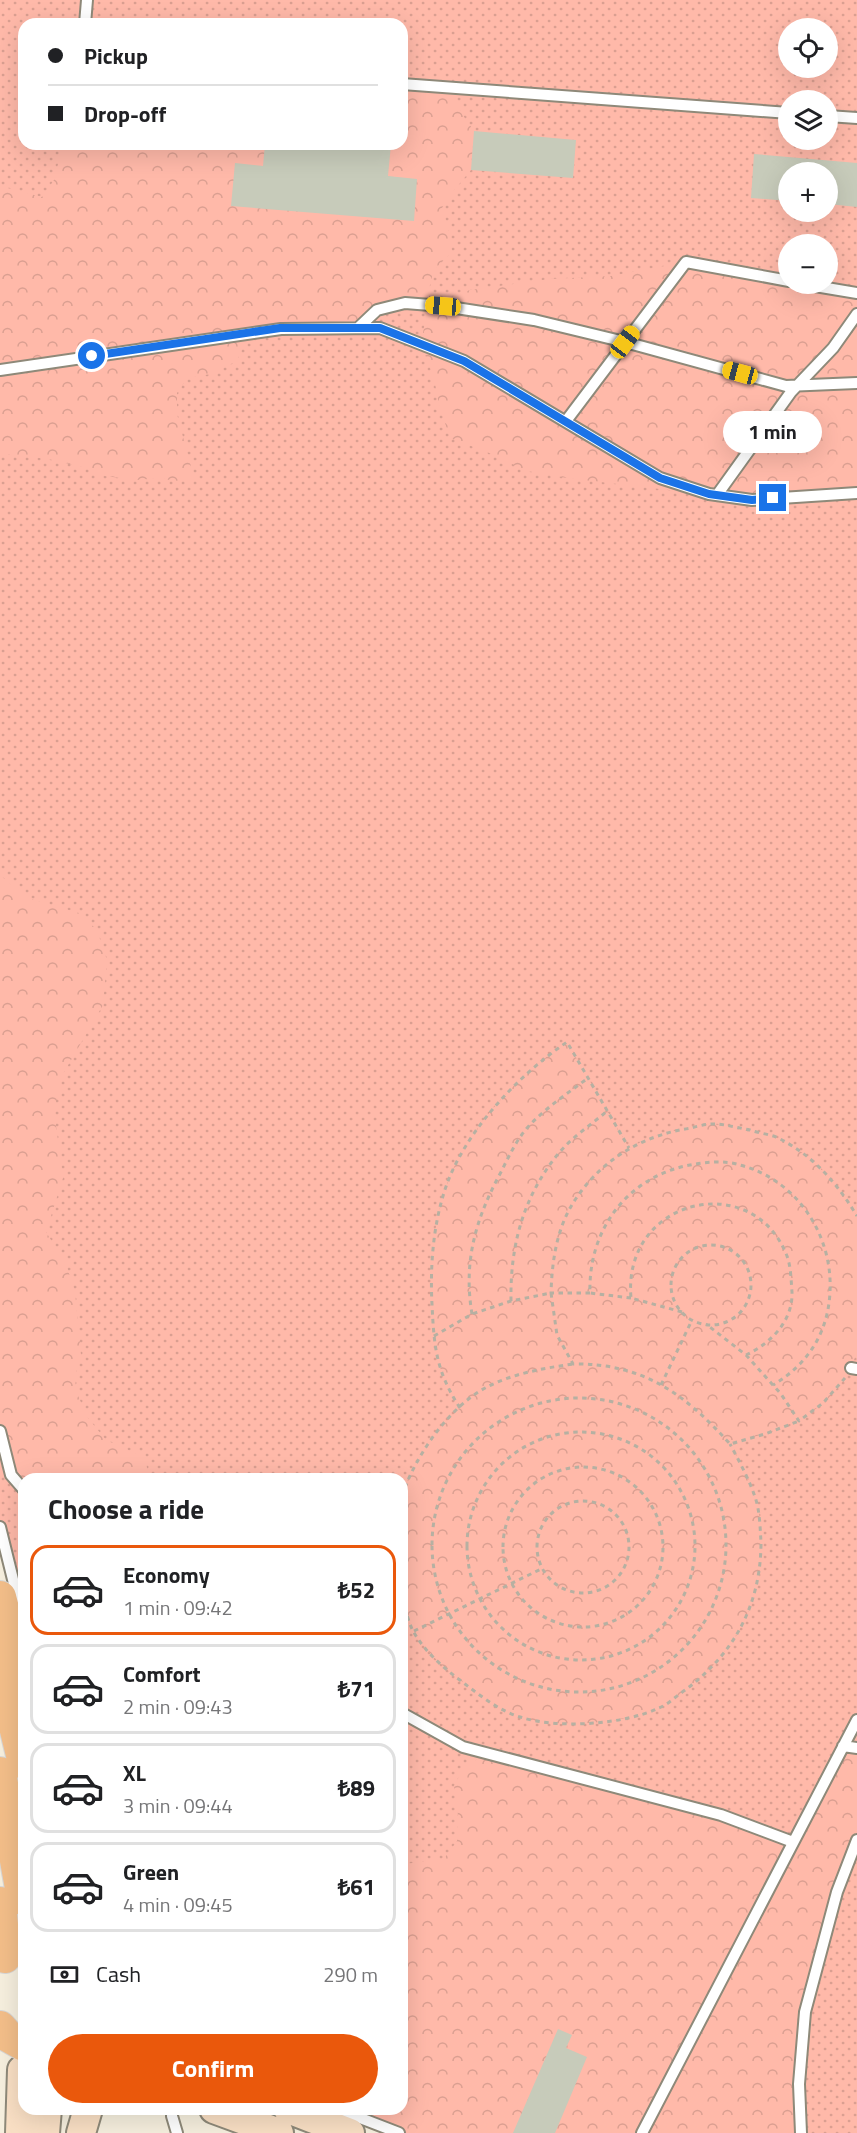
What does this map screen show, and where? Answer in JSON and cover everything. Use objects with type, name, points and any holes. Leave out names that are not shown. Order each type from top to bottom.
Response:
[{"type":"main road","points":[[0,1597],[18,1668]]},
{"type":"main road","points":[[0,1666],[18,1739]]},
{"type":"main road","points":[[0,1773],[11,1901],[7,1956]]},
{"type":"main road","points":[[0,2027],[18,2051]]},
{"type":"main road","points":[[20,2133],[21,2115]]},
{"type":"main road","points":[[45,2133],[46,2115]]},
{"type":"main road","points":[[81,2133],[86,2115]]},
{"type":"main road","points":[[227,2115],[259,2130]]},
{"type":"main road","points":[[304,2115],[350,2133]]},
{"type":"lane","points":[[86,18],[87,0]]},
{"type":"lane","points":[[408,84],[778,112]]},
{"type":"lane","points":[[838,117],[857,118]]},
{"type":"lane","points":[[566,421],[686,262],[778,279]]},
{"type":"lane","points":[[838,290],[857,293]]},
{"type":"lane","points":[[358,328],[377,310],[405,303],[443,306],[534,320],[786,386],[857,383]]},
{"type":"lane","points":[[717,495],[799,384],[833,348],[857,314]]},
{"type":"lane","points":[[0,370],[280,328],[380,328],[464,361],[660,478],[717,495],[752,500],[857,493]]},
{"type":"lane","points":[[0,1431],[11,1475],[18,1483]]},
{"type":"lane","points":[[0,1527],[18,1600]]},
{"type":"lane","points":[[408,1716],[463,1747],[721,1815],[793,1842]]},
{"type":"lane","points":[[642,2133],[857,1720]]},
{"type":"lane","points":[[843,1746],[857,1748]]},
{"type":"lane","points":[[801,2133],[799,2084],[805,2012],[837,1892],[857,1840]]},
{"type":"lane","points":[[172,2115],[177,2133]]},
{"type":"lane","points":[[352,2115],[399,2133]]},
{"type":"path","points":[[460,1408],[443,1378],[435,1354],[431,1290],[434,1242],[443,1195],[458,1160],[483,1121],[502,1097],[525,1074],[567,1042],[629,1148]]},
{"type":"path","points":[[472,1314],[470,1267],[475,1228],[490,1192],[516,1142],[528,1127],[588,1078]]},
{"type":"path","points":[[511,1301],[513,1249],[525,1209],[540,1181],[559,1154],[608,1111]]},
{"type":"path","points":[[573,1364],[557,1335],[551,1293],[552,1260],[561,1228],[576,1198],[598,1172],[629,1148],[651,1137],[714,1124],[775,1137],[800,1151],[823,1170],[843,1193],[857,1216]]},
{"type":"path","points":[[590,1293],[592,1262],[598,1239],[621,1202],[636,1189],[658,1175],[678,1167],[698,1163],[740,1164],[760,1173],[779,1183],[796,1198],[810,1216],[822,1236],[828,1258],[831,1285],[829,1310],[823,1333],[799,1366],[773,1385]]},
{"type":"path","points":[[631,1298],[631,1278],[639,1247],[646,1236],[666,1217],[679,1211],[712,1204],[742,1209],[767,1225],[778,1239],[788,1257],[792,1298],[781,1328],[764,1345],[746,1354]]},
{"type":"path","points":[[706,1324],[724,1322],[735,1316],[744,1307],[749,1295],[750,1282],[747,1269],[740,1257],[729,1249],[717,1245],[703,1245],[680,1258],[673,1270],[670,1283],[672,1296],[682,1312],[692,1320],[706,1324],[746,1354],[800,1421]]},
{"type":"path","points":[[434,1336],[472,1314],[511,1301],[551,1293],[590,1293],[631,1298],[682,1312]]},
{"type":"path","points":[[661,1385],[692,1320]]},
{"type":"path","points":[[408,1481],[428,1444],[460,1408],[488,1386],[532,1371],[573,1364],[617,1367],[645,1376],[680,1395],[702,1413],[730,1444],[756,1498],[760,1531],[760,1566],[752,1604],[743,1626],[723,1654],[695,1683],[659,1708],[624,1719],[586,1724],[553,1724],[519,1717],[496,1706],[441,1665],[422,1644],[408,1615]]},
{"type":"path","points":[[730,1444],[800,1421],[823,1403],[854,1369]]},
{"type":"path","points":[[591,1398],[621,1403],[649,1415],[675,1433],[696,1455],[712,1482],[723,1512],[726,1543],[724,1575],[714,1605],[699,1632],[678,1655],[652,1673],[624,1686],[593,1692],[562,1692],[531,1685],[503,1671],[479,1653],[459,1630],[450,1613],[444,1604],[435,1575],[432,1544],[435,1514],[445,1485],[460,1459],[480,1436],[504,1418],[531,1406],[561,1399],[591,1398]]},
{"type":"path","points":[[580,1431],[603,1433],[626,1440],[646,1451],[664,1467],[680,1487],[690,1509],[695,1534],[695,1558],[679,1605],[664,1625],[645,1641],[623,1652],[599,1659],[574,1660],[550,1656],[527,1647],[507,1633],[491,1616],[480,1599],[471,1575],[467,1552],[468,1528],[474,1506],[484,1485],[498,1467],[516,1452],[536,1440],[557,1433],[580,1431]]},
{"type":"path","points":[[574,1467],[594,1467],[613,1473],[631,1483],[654,1511],[661,1529],[663,1548],[661,1566],[644,1600],[613,1622],[586,1627],[558,1624],[541,1616],[526,1604],[512,1584],[502,1550],[504,1530],[511,1511],[522,1494],[546,1476],[574,1467]]},
{"type":"path","points":[[578,1501],[593,1502],[608,1508],[619,1518],[627,1532],[630,1547],[627,1562],[620,1576],[608,1587],[594,1593],[578,1594],[563,1590],[550,1581],[541,1569],[537,1554],[537,1539],[542,1525],[551,1513],[564,1504],[578,1501]]},
{"type":"path","points":[[414,1631],[541,1569]]},
{"type":"green space","points":[[0,0],[857,0],[857,2133],[399,2133],[401,2115],[408,2115],[408,1473],[18,1473],[18,1600],[0,1527]]},
{"type":"green space","points":[[408,84],[453,88],[462,114],[474,131],[471,170],[442,208],[450,235],[452,253],[435,270],[431,281],[429,305],[470,290],[550,279],[611,276],[686,262],[778,282],[778,294],[838,294],[838,289],[857,292],[857,493],[752,500],[567,478],[527,471],[450,438],[439,405],[434,378],[421,344],[428,305],[377,310],[358,328],[248,333],[237,361],[211,374],[187,378],[177,393],[177,414],[194,479],[136,480],[105,476],[83,467],[48,459],[0,453],[0,186],[42,197],[54,180],[58,164],[66,150],[408,150]]},
{"type":"green space","points":[[0,875],[27,898],[79,913],[97,930],[107,960],[103,1005],[63,1074],[54,1111],[63,1178],[46,1232],[66,1264],[75,1292],[81,1355],[77,1365],[75,1389],[88,1418],[106,1440],[146,1458],[147,1473],[18,1473],[18,1483],[11,1475],[0,1431]]},
{"type":"green space","points":[[567,1042],[629,1148],[651,1137],[714,1124],[775,1137],[800,1151],[823,1170],[843,1193],[857,1216],[857,1353],[847,1374],[821,1405],[806,1415],[790,1424],[730,1444],[755,1497],[761,1531],[761,1565],[757,1587],[740,1628],[728,1648],[697,1681],[660,1707],[646,1713],[610,1721],[569,1724],[532,1721],[504,1711],[490,1702],[434,1657],[417,1636],[408,1619],[408,1480],[418,1459],[442,1427],[460,1408],[441,1370],[434,1333],[432,1263],[443,1196],[462,1151],[476,1130],[510,1090]]},
{"type":"green space","points":[[843,1746],[857,1748],[857,1840],[805,2012],[801,2133],[399,2133],[352,2115],[408,2115],[408,1863],[443,1860],[457,1841],[458,1815],[454,1786],[463,1769],[486,1753],[721,1815],[792,1842]]},
{"type":"building","points":[[474,131],[576,140],[573,178],[471,170]]},
{"type":"building","points":[[264,150],[390,150],[388,176],[417,179],[414,221],[231,206],[235,163],[263,166]]},
{"type":"building","points":[[754,154],[857,163],[857,207],[838,205],[838,162],[778,162],[778,200],[751,198]]},
{"type":"building","points":[[558,2029],[572,2035],[566,2048],[587,2057],[555,2133],[513,2133]]},
{"type":"route","points":[[92,356],[280,328],[380,328],[464,361],[660,478],[709,494],[752,500],[773,498]]}]
